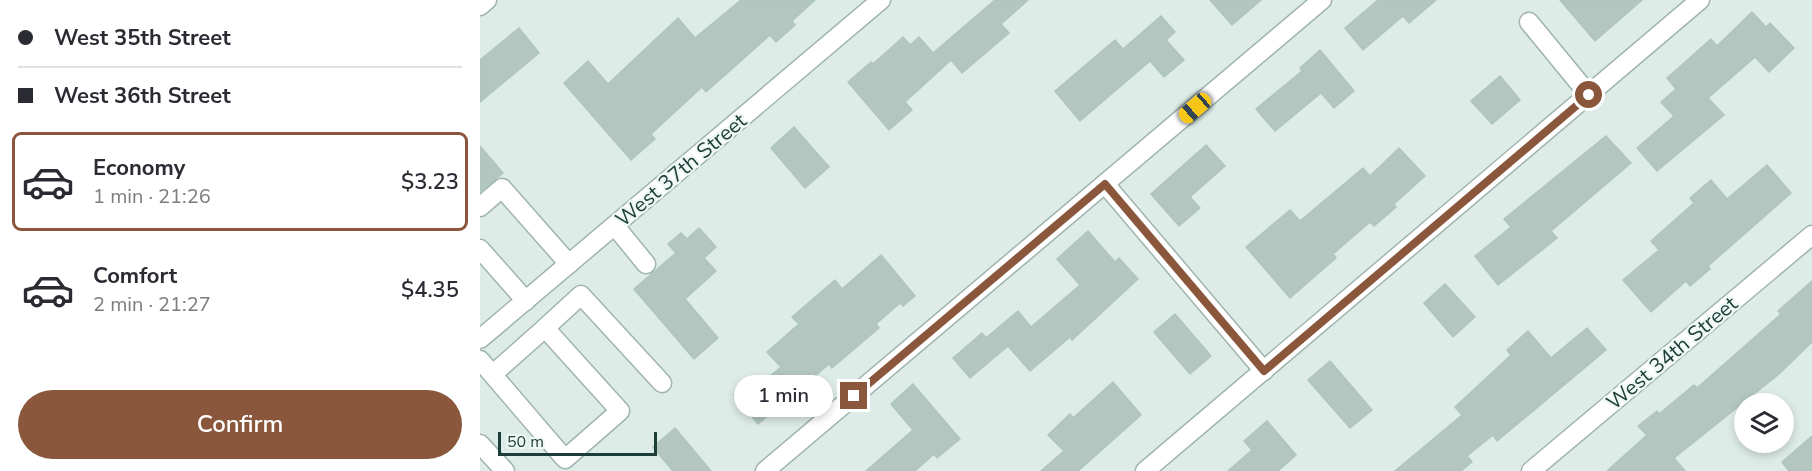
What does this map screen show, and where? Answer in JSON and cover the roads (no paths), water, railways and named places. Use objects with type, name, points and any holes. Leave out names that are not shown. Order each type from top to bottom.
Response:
[{"type":"street","points":[[480,6],[487,0]]},
{"type":"street","name":"West 37th Street","points":[[480,339],[881,0]]},
{"type":"street","points":[[765,471],[1322,0]]},
{"type":"street","points":[[1145,471],[1700,0]]},
{"type":"street","points":[[1529,22],[1589,95]]},
{"type":"street","points":[[1105,184],[1264,371]]},
{"type":"street","points":[[480,207],[502,188],[569,264]]},
{"type":"street","points":[[615,226],[646,264]]},
{"type":"street","name":"West 34th Street","points":[[1531,471],[1812,235]]},
{"type":"street","points":[[480,249],[526,301]]},
{"type":"street","points":[[493,374],[581,295],[662,383]]},
{"type":"street","points":[[480,360],[565,459],[620,411],[544,328]]},
{"type":"street","points":[[480,444],[505,471]]}]
